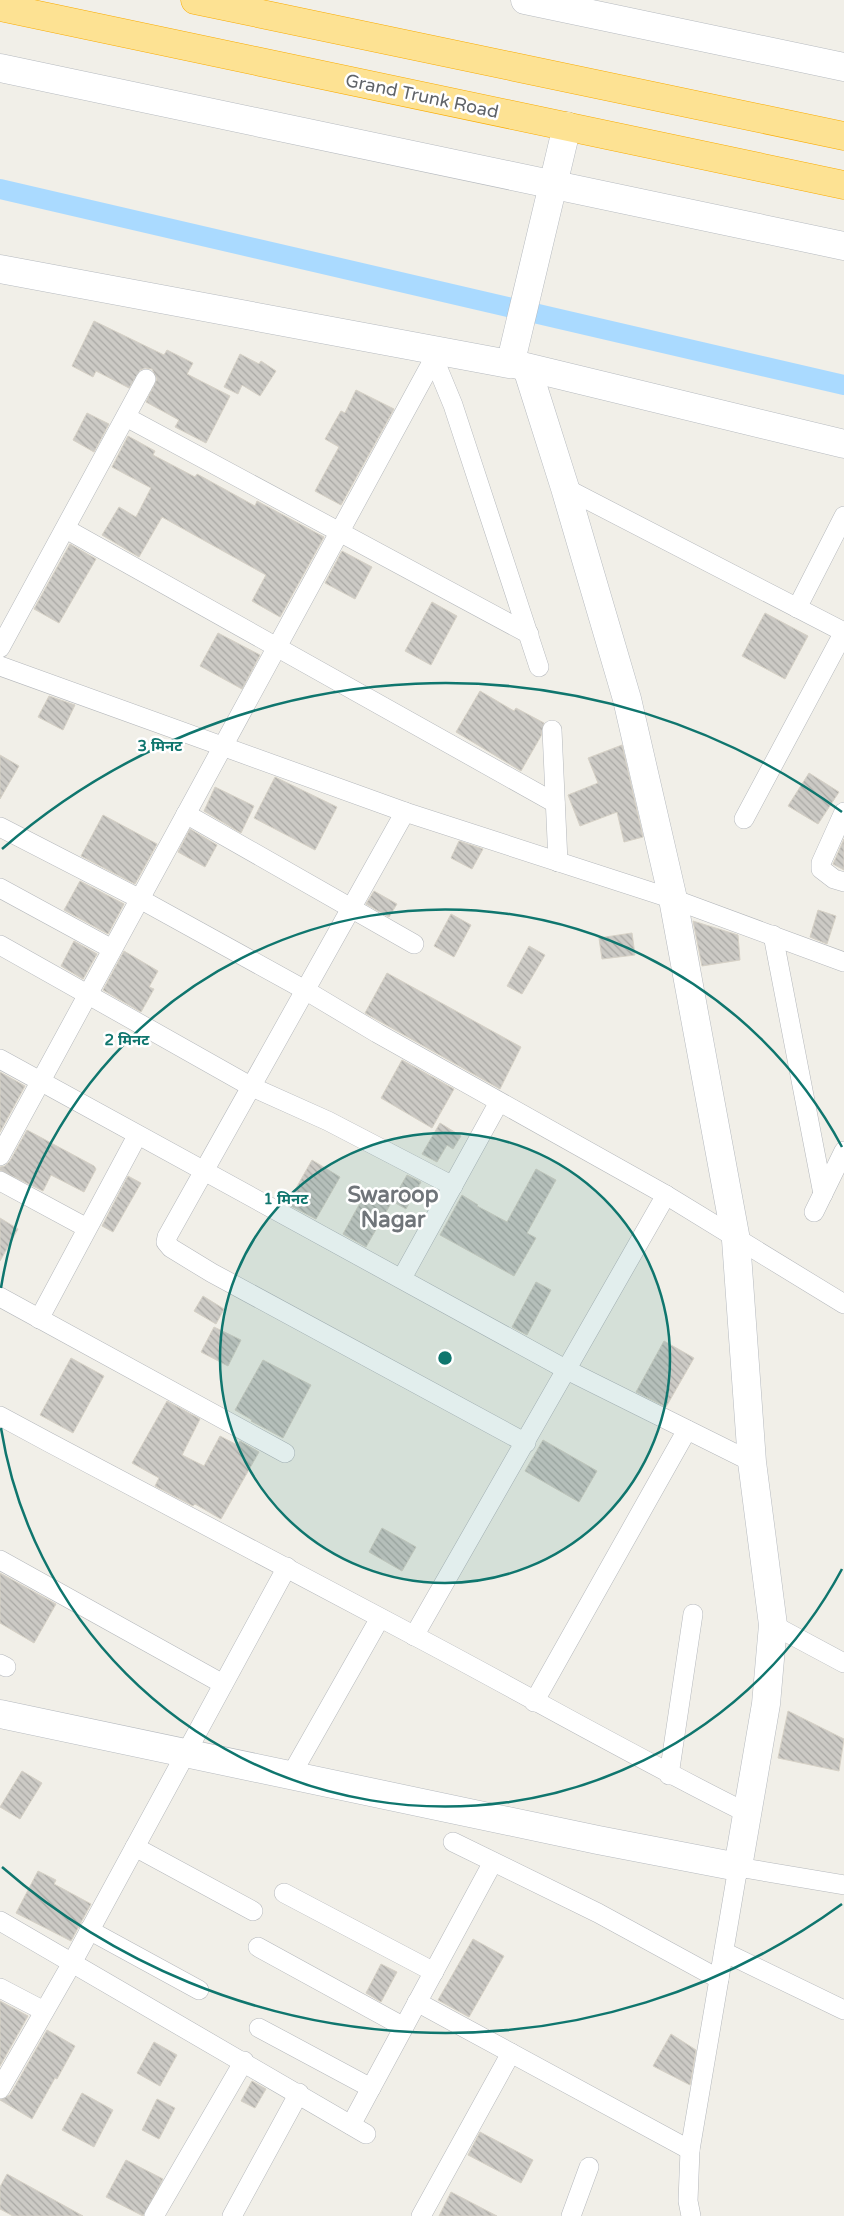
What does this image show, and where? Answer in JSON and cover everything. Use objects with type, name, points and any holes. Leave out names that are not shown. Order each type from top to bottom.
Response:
[{"type":"highway","points":[[195,0],[844,136]]},
{"type":"highway","name":"Grand Trunk Road","points":[[0,7],[844,185]]},
{"type":"street","points":[[525,0],[844,67]]},
{"type":"street","points":[[0,68],[844,246]]},
{"type":"street","points":[[568,126],[543,223],[518,357],[566,488],[627,699],[673,900],[736,1240],[752,1462],[772,1624],[766,1704],[690,2150],[688,2201],[691,2216]]},
{"type":"street","points":[[0,269],[436,355],[518,357],[844,444]]},
{"type":"street","points":[[0,1156],[436,355]]},
{"type":"street","points":[[436,355],[539,667]]},
{"type":"street","points":[[0,648],[146,379]]},
{"type":"street","points":[[126,417],[529,634]]},
{"type":"street","points":[[566,488],[844,632],[744,819]]},
{"type":"street","points":[[797,608],[844,516]]},
{"type":"street","points":[[66,529],[555,802]]},
{"type":"street","points":[[0,666],[405,812],[673,900],[844,962]]},
{"type":"street","points":[[552,730],[558,862]]},
{"type":"street","points":[[405,812],[202,1171],[167,1237],[167,1246],[212,1273],[526,1443]]},
{"type":"street","points":[[844,812],[821,863],[821,869],[828,875],[844,882]]},
{"type":"street","points":[[186,814],[414,944]]},
{"type":"street","points":[[0,827],[140,899],[305,990],[377,1034],[666,1196],[844,1304]]},
{"type":"street","points":[[0,888],[112,949]]},
{"type":"street","points":[[773,935],[823,1194]]},
{"type":"street","points":[[0,945],[250,1086],[328,1121],[453,1186]]},
{"type":"street","points":[[0,1059],[137,1136],[402,1278],[567,1370],[752,1462]]},
{"type":"street","points":[[402,1278],[499,1102]]},
{"type":"street","points":[[39,1319],[137,1136]]},
{"type":"street","points":[[814,1212],[844,1151]]},
{"type":"street","points":[[0,1181],[87,1228]]},
{"type":"street","points":[[414,1636],[666,1196]]},
{"type":"street","points":[[0,1297],[285,1453]]},
{"type":"street","points":[[0,1416],[95,1468],[287,1567],[669,1775],[747,1813]]},
{"type":"street","points":[[534,1702],[687,1430]]},
{"type":"street","points":[[0,1560],[223,1684]]},
{"type":"street","points":[[0,2089],[72,1963],[287,1567]]},
{"type":"street","points":[[669,1775],[693,1614]]},
{"type":"street","points":[[291,1775],[380,1618]]},
{"type":"street","points":[[772,1624],[844,1663]]},
{"type":"street","points":[[0,1714],[598,1840],[844,1885]]},
{"type":"street","points":[[453,1842],[598,1913],[719,1978]]},
{"type":"street","points":[[135,1847],[253,1911]]},
{"type":"street","points":[[0,1921],[299,2093],[358,2130],[371,2088],[493,1862]]},
{"type":"street","points":[[284,1893],[434,1972]]},
{"type":"street","points":[[90,1930],[199,1990]]},
{"type":"street","points":[[258,1947],[404,2027]]},
{"type":"street","points":[[724,1952],[844,2010]]},
{"type":"street","points":[[0,1988],[44,2011]]},
{"type":"street","points":[[417,2002],[690,2150]]},
{"type":"street","points":[[259,2028],[371,2088]]},
{"type":"street","points":[[421,2216],[511,2054]]},
{"type":"street","points":[[154,2216],[244,2061]]},
{"type":"street","points":[[232,2216],[299,2093]]},
{"type":"street","points":[[571,2216],[589,2167]]},
{"type":"building","points":[[94,321],[164,355],[167,350],[193,363],[187,374],[230,396],[206,443],[175,427],[179,420],[146,402],[157,379],[152,369],[145,368],[140,370],[129,388],[96,371],[93,377],[72,366]]},
{"type":"building","points":[[240,354],[259,364],[261,361],[276,371],[260,396],[242,385],[238,394],[224,387]]},
{"type":"building","points":[[356,390],[394,409],[341,505],[315,491],[339,447],[325,439],[341,411],[345,413]]},
{"type":"building","points":[[87,413],[109,424],[94,452],[73,440]]},
{"type":"building","points":[[128,436],[155,451],[153,455],[195,477],[197,474],[255,506],[257,501],[324,537],[280,617],[252,601],[266,575],[162,517],[139,557],[102,535],[119,507],[136,517],[151,488],[112,467]]},
{"type":"building","points":[[70,544],[96,559],[59,623],[34,609]]},
{"type":"building","points":[[342,551],[372,567],[355,599],[325,583]]},
{"type":"building","points":[[432,602],[457,616],[431,665],[405,651]]},
{"type":"building","points":[[765,613],[808,636],[785,679],[742,656]]},
{"type":"building","points":[[218,633],[260,655],[242,689],[200,666]]},
{"type":"building","points":[[480,691],[514,711],[516,708],[544,723],[541,736],[521,771],[456,732]]},
{"type":"building","points":[[49,696],[75,705],[63,730],[38,717]]},
{"type":"building","points":[[622,745],[643,837],[624,842],[617,812],[580,826],[568,795],[598,783],[588,758]]},
{"type":"building","points":[[0,755],[19,766],[0,799]]},
{"type":"building","points":[[809,773],[839,792],[818,824],[788,806]]},
{"type":"building","points":[[275,777],[337,807],[315,850],[254,818]]},
{"type":"building","points":[[215,787],[254,806],[241,833],[204,811]]},
{"type":"building","points":[[103,815],[157,844],[135,884],[81,856]]},
{"type":"building","points":[[190,829],[217,845],[205,867],[178,852]]},
{"type":"building","points":[[844,839],[844,870],[833,864]]},
{"type":"building","points":[[459,841],[483,849],[472,869],[451,858]]},
{"type":"building","points":[[80,881],[124,904],[108,934],[64,910]]},
{"type":"building","points":[[374,891],[397,904],[389,917],[366,904]]},
{"type":"building","points":[[818,910],[836,916],[827,944],[810,937]]},
{"type":"building","points":[[451,914],[471,925],[454,957],[434,946]]},
{"type":"building","points":[[693,921],[738,935],[740,960],[702,966]]},
{"type":"building","points":[[632,933],[635,955],[602,959],[599,938]]},
{"type":"building","points":[[74,941],[97,954],[83,979],[61,966]]},
{"type":"building","points":[[529,946],[545,955],[522,994],[507,986]]},
{"type":"building","points":[[124,951],[158,971],[149,987],[154,989],[141,1012],[103,990]]},
{"type":"building","points":[[387,973],[521,1047],[500,1089],[365,1013]]},
{"type":"building","points":[[402,1060],[454,1089],[432,1128],[381,1098]]},
{"type":"building","points":[[0,1072],[25,1086],[0,1132]]},
{"type":"building","points":[[440,1123],[461,1136],[453,1149],[447,1145],[437,1162],[422,1154]]},
{"type":"building","points":[[27,1130],[94,1166],[96,1169],[84,1192],[51,1175],[43,1191],[0,1170],[0,1167],[5,1166],[10,1161]]},
{"type":"building","points":[[312,1160],[340,1177],[316,1219],[287,1204]]},
{"type":"building","points":[[536,1169],[556,1180],[527,1233],[536,1238],[514,1276],[440,1235],[462,1195],[477,1206],[507,1222]]},
{"type":"building","points":[[407,1175],[421,1182],[406,1209],[392,1201]]},
{"type":"building","points":[[128,1176],[141,1183],[113,1232],[102,1226]]},
{"type":"building","points":[[366,1192],[390,1205],[366,1247],[343,1234]]},
{"type":"building","points":[[0,1218],[18,1229],[0,1261]]},
{"type":"building","points":[[536,1282],[551,1290],[527,1335],[512,1327]]},
{"type":"building","points":[[203,1296],[224,1309],[216,1324],[194,1311]]},
{"type":"building","points":[[214,1327],[241,1340],[228,1366],[201,1352]]},
{"type":"building","points":[[664,1341],[694,1358],[666,1407],[636,1392]]},
{"type":"building","points":[[71,1358],[104,1376],[73,1433],[40,1415]]},
{"type":"building","points":[[263,1360],[311,1385],[283,1438],[235,1410]]},
{"type":"building","points":[[167,1401],[200,1419],[182,1455],[204,1466],[220,1436],[237,1445],[240,1441],[259,1452],[221,1519],[195,1504],[193,1506],[155,1486],[159,1478],[132,1463]]},
{"type":"building","points":[[543,1440],[597,1471],[579,1502],[525,1471]]},
{"type":"building","points":[[382,1528],[416,1547],[402,1571],[369,1552]]},
{"type":"building","points":[[0,1573],[56,1604],[34,1643],[0,1623]]},
{"type":"building","points":[[788,1711],[844,1739],[839,1771],[778,1758]]},
{"type":"building","points":[[22,1771],[42,1783],[20,1819],[0,1807]]},
{"type":"building","points":[[38,1871],[56,1880],[54,1884],[91,1904],[71,1941],[16,1913]]},
{"type":"building","points":[[473,1939],[504,1956],[469,2017],[438,2000]]},
{"type":"building","points":[[381,1964],[397,1972],[381,2002],[366,1993]]},
{"type":"building","points":[[0,2001],[28,2016],[0,2066]]},
{"type":"building","points":[[47,2030],[75,2046],[32,2119],[0,2100],[10,2095]]},
{"type":"building","points":[[671,2034],[696,2050],[690,2085],[653,2066]]},
{"type":"building","points":[[154,2042],[177,2055],[160,2086],[137,2073]]},
{"type":"building","points":[[252,2081],[266,2089],[255,2108],[241,2101]]},
{"type":"building","points":[[82,2093],[113,2110],[94,2147],[62,2130]]},
{"type":"building","points":[[157,2099],[175,2108],[159,2139],[142,2130]]},
{"type":"building","points":[[480,2132],[533,2160],[521,2183],[468,2155]]},
{"type":"building","points":[[126,2160],[163,2179],[143,2216],[106,2197]]},
{"type":"building","points":[[7,2174],[83,2216],[13,2216],[0,2209],[0,2187]]},
{"type":"building","points":[[451,2192],[497,2216],[439,2216]]},
{"type":"waterway","points":[[0,189],[844,385]]},
{"type":"district","name":"Swaroop Nagar","points":[[393,1206]]}]
